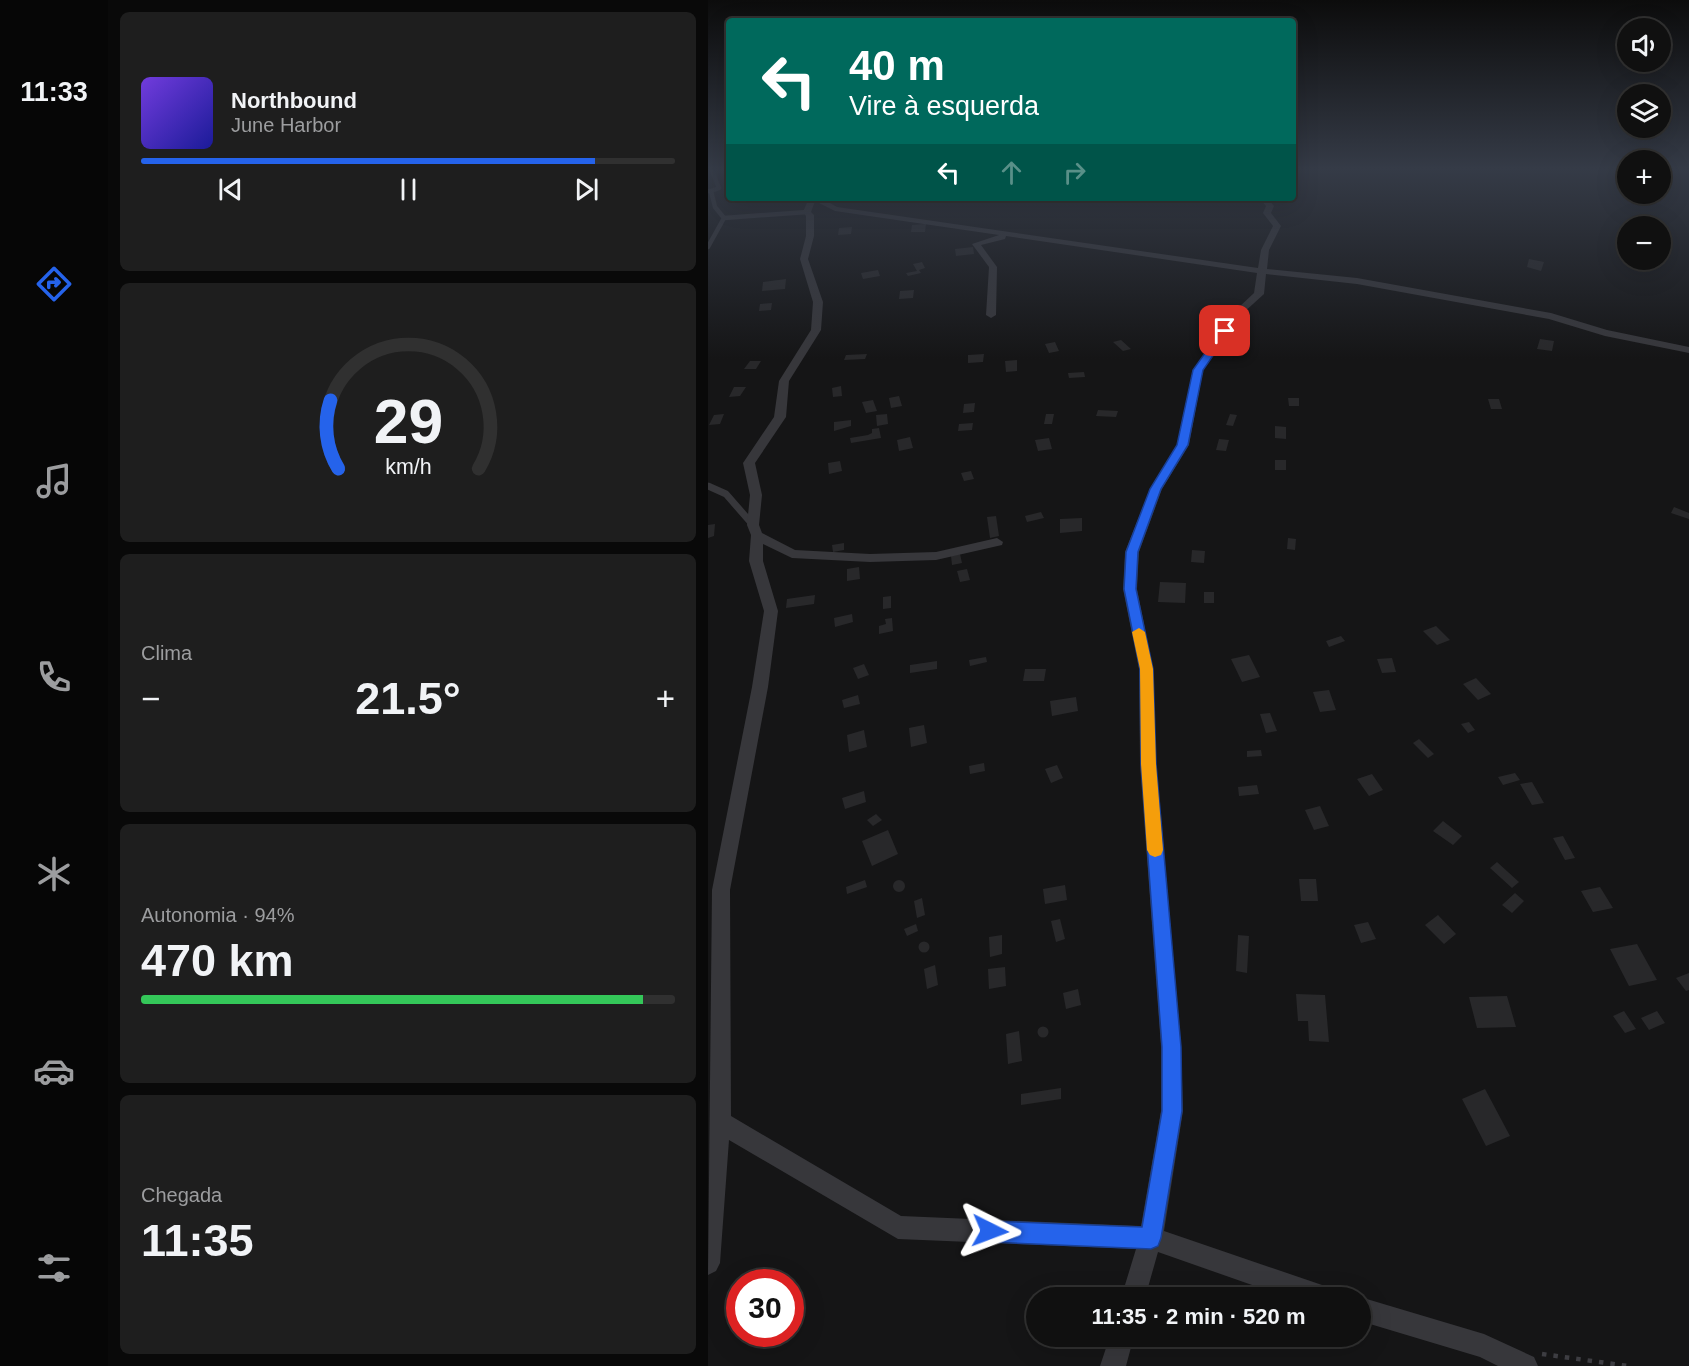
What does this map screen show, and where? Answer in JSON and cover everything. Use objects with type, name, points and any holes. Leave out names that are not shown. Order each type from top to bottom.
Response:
[{"type":"street","points":[[708,1263],[720,1122],[721,890],[760,687],[771,611],[756,561],[756,495],[749,463],[780,417],[784,381],[816,330],[818,302],[804,259],[810,232]]},
{"type":"street","points":[[989,232],[1263,271],[1357,281],[1551,316],[1605,333],[1689,350]]},
{"type":"street","points":[[1136,1287],[1151,1238],[1172,1111],[1171,1047],[1148,764],[1146,669],[1130,589],[1132,552],[1156,489],[1183,445],[1198,370],[1239,312],[1259,294],[1265,250],[1274,232]]},
{"type":"street","points":[[991,315],[993,267],[976,244],[1011,235]]},
{"type":"street","points":[[755,530],[792,554],[870,558],[936,556],[997,542]]},
{"type":"street","points":[[720,1122],[898,1227],[1151,1238],[1293,1287]]},
{"type":"street","points":[[1371,1312],[1532,1360]]},
{"type":"street","points":[[1113,1366],[1119,1347]]},
{"type":"lane","points":[[708,247],[716,232]]},
{"type":"lane","points":[[708,486],[726,494],[755,530]]},
{"type":"path","points":[[1532,1360],[1628,1366]]},
{"type":"building","points":[[838,232],[851,232],[851,234],[838,235]]},
{"type":"building","points":[[973,247],[974,254],[956,256],[955,249]]},
{"type":"building","points":[[1529,259],[1544,262],[1541,271],[1527,267]]},
{"type":"building","points":[[922,262],[925,268],[919,270],[921,273],[908,276],[906,273],[917,271],[913,264]]},
{"type":"building","points":[[878,270],[880,276],[863,279],[861,273]]},
{"type":"building","points":[[786,279],[785,289],[762,291],[763,282]]},
{"type":"building","points":[[914,290],[913,298],[899,299],[900,291]]},
{"type":"building","points":[[772,303],[771,310],[759,311],[760,304]]},
{"type":"building","points":[[1540,339],[1554,341],[1552,351],[1537,349]]},
{"type":"building","points":[[1121,340],[1131,349],[1123,351],[1113,342]]},
{"type":"building","points":[[1055,342],[1059,351],[1049,353],[1045,344]]},
{"type":"building","points":[[867,354],[865,359],[844,360],[846,355]]},
{"type":"building","points":[[984,354],[983,362],[968,363],[968,355]]},
{"type":"building","points":[[1017,360],[1017,371],[1006,372],[1005,361]]},
{"type":"building","points":[[750,361],[761,361],[756,369],[744,369]]},
{"type":"building","points":[[1084,372],[1085,377],[1069,378],[1068,373]]},
{"type":"building","points":[[841,386],[842,396],[833,397],[832,388]]},
{"type":"building","points":[[734,387],[746,387],[740,396],[729,397]]},
{"type":"building","points":[[899,396],[902,406],[891,408],[889,398]]},
{"type":"building","points":[[1288,398],[1299,398],[1299,406],[1289,406]]},
{"type":"building","points":[[1488,399],[1499,399],[1502,409],[1491,409]]},
{"type":"building","points":[[873,400],[877,411],[866,413],[862,402]]},
{"type":"building","points":[[975,403],[974,412],[963,413],[964,404]]},
{"type":"building","points":[[1098,410],[1118,411],[1116,417],[1096,416]]},
{"type":"building","points":[[724,414],[720,424],[709,425],[714,415]]},
{"type":"building","points":[[887,414],[888,424],[877,426],[876,415]]},
{"type":"building","points":[[1046,414],[1054,414],[1052,424],[1044,424]]},
{"type":"building","points":[[1230,414],[1237,415],[1233,426],[1226,425]]},
{"type":"building","points":[[851,420],[851,426],[834,431],[834,422]]},
{"type":"building","points":[[973,423],[972,430],[958,431],[959,424]]},
{"type":"building","points":[[1275,426],[1286,427],[1286,439],[1275,438]]},
{"type":"building","points":[[879,428],[881,438],[851,443],[850,438],[868,435],[872,433],[872,429]]},
{"type":"building","points":[[910,437],[913,448],[899,451],[897,440]]},
{"type":"building","points":[[1049,438],[1052,449],[1038,451],[1035,440]]},
{"type":"building","points":[[1219,439],[1229,440],[1226,451],[1216,450]]},
{"type":"building","points":[[1275,460],[1286,460],[1286,470],[1275,470]]},
{"type":"building","points":[[840,461],[842,471],[829,474],[828,463]]},
{"type":"building","points":[[971,471],[974,479],[964,481],[961,473]]},
{"type":"building","points":[[1674,507],[1689,513],[1689,519],[1671,513]]},
{"type":"building","points":[[1041,512],[1044,518],[1027,522],[1025,516]]},
{"type":"building","points":[[996,516],[999,536],[990,538],[987,517]]},
{"type":"building","points":[[1082,518],[1082,531],[1060,533],[1060,519]]},
{"type":"building","points":[[715,524],[714,536],[708,538],[708,525]]},
{"type":"building","points":[[1288,538],[1296,539],[1295,550],[1287,549]]},
{"type":"building","points":[[844,543],[844,550],[833,552],[832,545]]},
{"type":"building","points":[[1192,550],[1205,551],[1204,563],[1191,562]]},
{"type":"building","points":[[960,554],[962,563],[952,565],[951,556]]},
{"type":"building","points":[[859,567],[860,579],[847,581],[847,569]]},
{"type":"building","points":[[967,569],[970,580],[960,582],[957,571]]},
{"type":"building","points":[[1160,582],[1186,583],[1185,603],[1158,602]]},
{"type":"building","points":[[1204,592],[1214,592],[1214,603],[1204,603]]},
{"type":"building","points":[[815,595],[814,604],[786,608],[787,599]]},
{"type":"building","points":[[891,596],[891,608],[883,609],[883,597]]},
{"type":"building","points":[[852,614],[853,622],[835,627],[834,618]]},
{"type":"building","points":[[892,618],[893,631],[879,634],[879,626],[886,624],[885,619]]},
{"type":"building","points":[[1436,626],[1450,640],[1437,645],[1423,631]]},
{"type":"building","points":[[1341,636],[1345,641],[1329,647],[1326,641]]},
{"type":"building","points":[[1249,655],[1260,677],[1242,682],[1231,659]]},
{"type":"building","points":[[986,657],[987,662],[970,666],[969,660]]},
{"type":"building","points":[[1392,658],[1396,672],[1382,673],[1377,659]]},
{"type":"building","points":[[937,661],[937,669],[910,673],[910,665]]},
{"type":"building","points":[[864,664],[869,675],[858,679],[853,668]]},
{"type":"building","points":[[1025,669],[1046,669],[1044,681],[1023,681]]},
{"type":"building","points":[[1476,678],[1491,694],[1478,700],[1463,684]]},
{"type":"building","points":[[1329,690],[1336,710],[1320,712],[1313,692]]},
{"type":"building","points":[[858,695],[860,704],[844,708],[842,700]]},
{"type":"building","points":[[1076,697],[1078,711],[1052,716],[1050,701]]},
{"type":"building","points":[[1270,713],[1277,731],[1266,733],[1260,714]]},
{"type":"building","points":[[1469,722],[1475,730],[1468,733],[1461,724]]},
{"type":"building","points":[[924,725],[927,743],[911,747],[909,728]]},
{"type":"building","points":[[864,730],[867,747],[849,752],[847,735]]},
{"type":"building","points":[[1419,739],[1434,754],[1428,758],[1413,743]]},
{"type":"building","points":[[1261,750],[1262,756],[1247,757],[1247,751]]},
{"type":"building","points":[[984,763],[985,771],[970,774],[969,766]]},
{"type":"building","points":[[1057,765],[1063,778],[1051,783],[1045,769]]},
{"type":"building","points":[[1515,773],[1520,780],[1503,785],[1498,777]]},
{"type":"building","points":[[1372,774],[1383,790],[1369,796],[1357,779]]},
{"type":"building","points":[[1532,782],[1544,803],[1532,805],[1520,784]]},
{"type":"building","points":[[1257,785],[1259,794],[1239,796],[1238,787]]},
{"type":"building","points":[[864,791],[866,802],[845,809],[842,798]]},
{"type":"building","points":[[1320,806],[1329,826],[1314,830],[1305,810]]},
{"type":"building","points":[[876,814],[882,820],[873,826],[867,820]]},
{"type":"building","points":[[1443,821],[1462,836],[1453,845],[1433,831]]},
{"type":"building","points":[[888,830],[898,854],[872,866],[862,841]]},
{"type":"building","points":[[1563,836],[1575,858],[1565,860],[1553,838]]},
{"type":"building","points":[[1497,862],[1519,882],[1512,888],[1490,868]]},
{"type":"building","points":[[1299,879],[1316,879],[1318,901],[1301,901]]},
{"type":"building","points":[[865,880],[867,887],[847,894],[846,887]]},
{"type":"building","points":[[901,880],[905,886],[901,892],[897,892],[893,884]]},
{"type":"building","points":[[1065,885],[1067,900],[1045,904],[1043,889]]},
{"type":"building","points":[[1600,887],[1613,908],[1593,912],[1581,891]]},
{"type":"building","points":[[1515,893],[1524,901],[1512,913],[1502,905]]},
{"type":"building","points":[[922,898],[925,915],[917,918],[914,901]]},
{"type":"building","points":[[1438,915],[1456,934],[1444,944],[1425,925]]},
{"type":"building","points":[[1060,919],[1065,939],[1056,942],[1051,921]]},
{"type":"building","points":[[1368,922],[1376,939],[1361,943],[1354,925]]},
{"type":"building","points":[[916,924],[918,931],[907,936],[904,929]]},
{"type":"building","points":[[1002,935],[1002,954],[990,957],[989,937]]},
{"type":"building","points":[[1238,935],[1249,936],[1247,973],[1236,971]]},
{"type":"building","points":[[924,941],[930,947],[924,953],[918,947]]},
{"type":"building","points":[[1637,944],[1657,980],[1629,986],[1610,949]]},
{"type":"building","points":[[935,965],[938,985],[927,989],[924,969]]},
{"type":"building","points":[[1005,967],[1006,986],[989,989],[988,969]]},
{"type":"building","points":[[1689,973],[1689,990],[1686,991],[1676,978]]},
{"type":"building","points":[[1078,989],[1081,1005],[1066,1009],[1063,993]]},
{"type":"building","points":[[1296,994],[1325,995],[1329,1042],[1309,1041],[1308,1021],[1298,1021]]},
{"type":"building","points":[[1507,996],[1516,1027],[1477,1028],[1469,997]]},
{"type":"building","points":[[1624,1011],[1636,1029],[1625,1033],[1613,1016]]},
{"type":"building","points":[[1657,1011],[1665,1023],[1649,1030],[1641,1018]]},
{"type":"building","points":[[1043,1027],[1047,1028],[1047,1036],[1043,1037],[1039,1036],[1038,1032],[1039,1028]]},
{"type":"building","points":[[1019,1031],[1022,1061],[1008,1064],[1006,1034]]},
{"type":"building","points":[[1061,1088],[1061,1099],[1021,1105],[1021,1094]]},
{"type":"building","points":[[1485,1089],[1510,1136],[1486,1146],[1462,1099]]},
{"type":"slow traffic","points":[[1139,632],[1146,669],[1148,764],[1155,850]]},
{"type":"route","points":[[990,1231],[1151,1238],[1172,1111],[1171,1047],[1148,764],[1146,669],[1130,589],[1132,552],[1156,489],[1183,445],[1198,370],[1225,331]]}]
